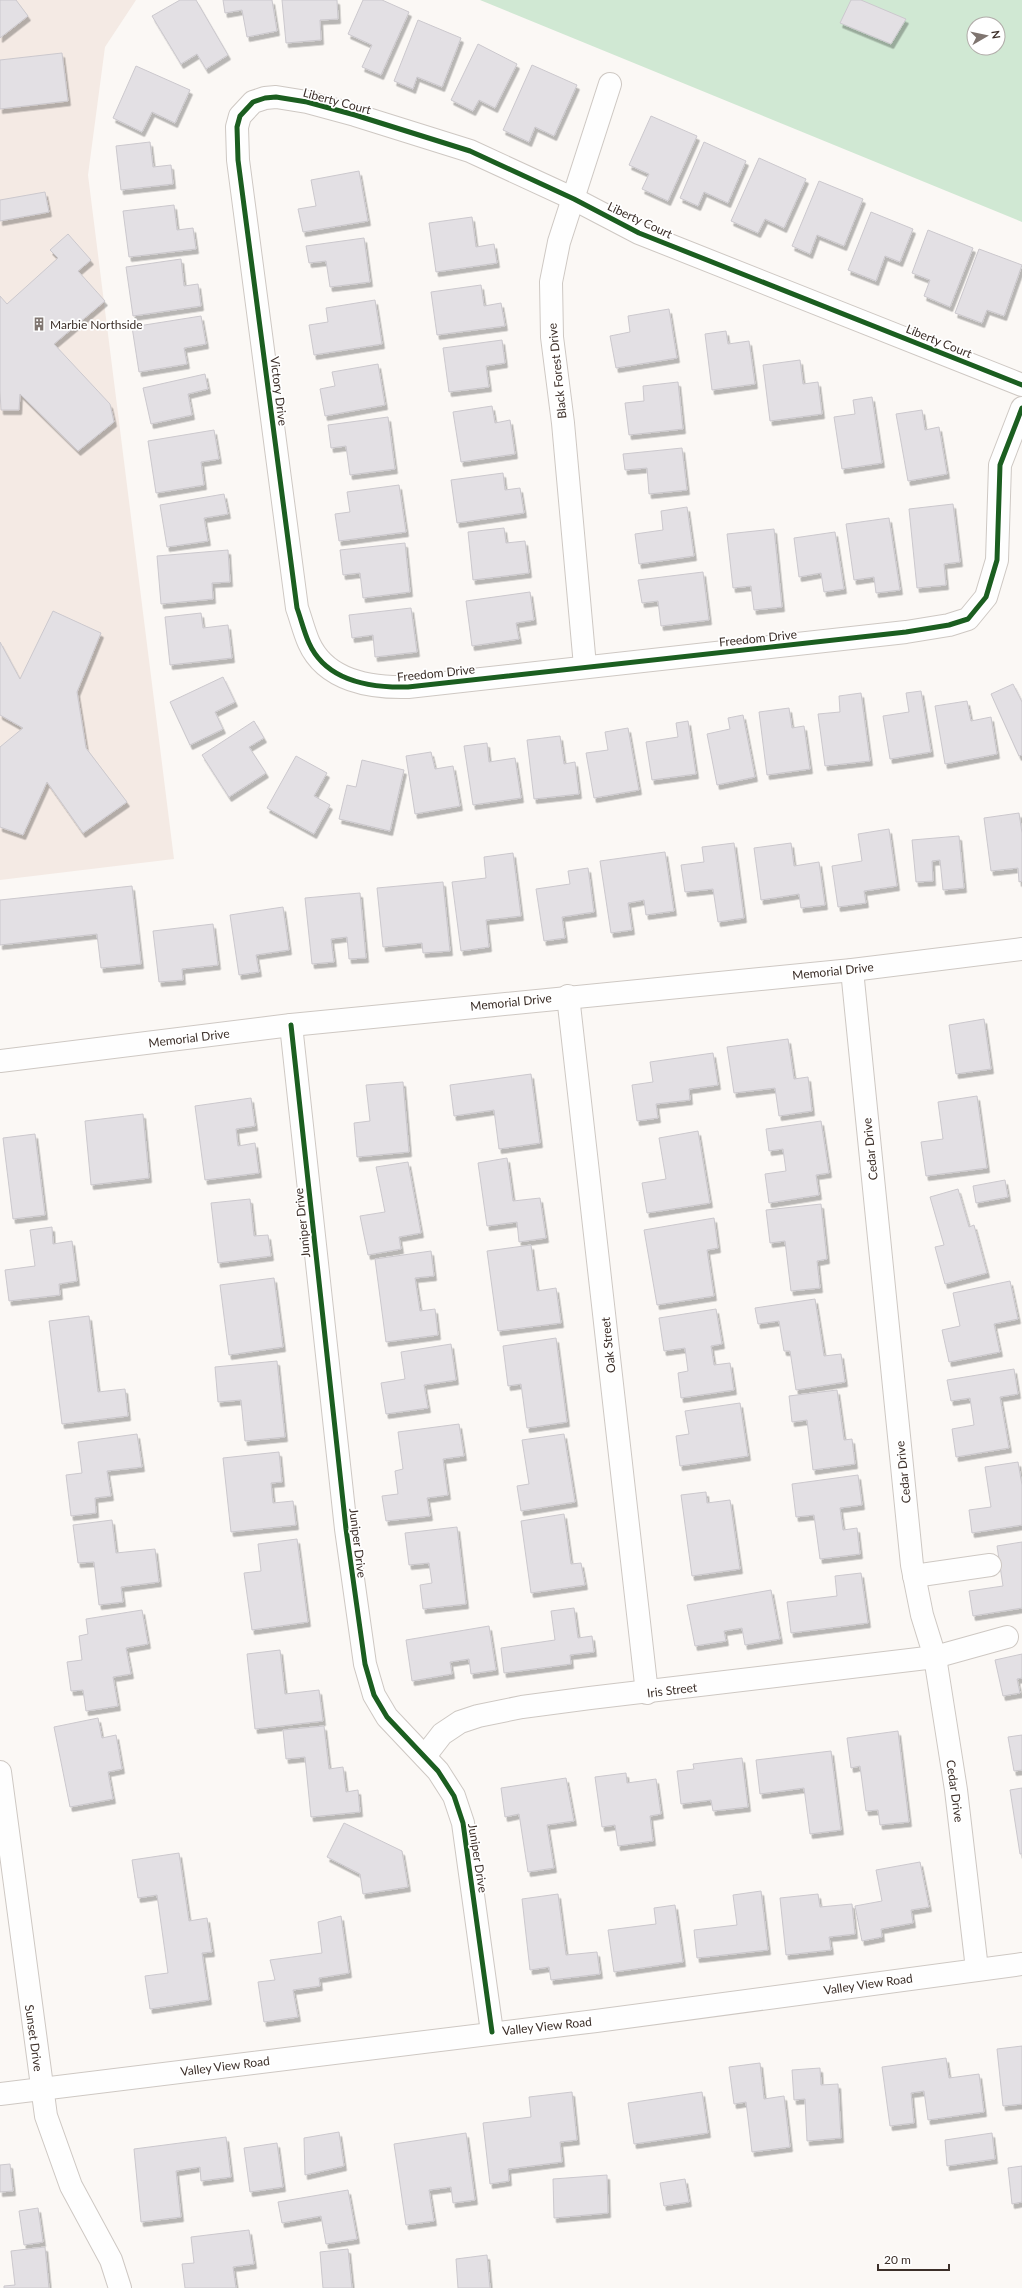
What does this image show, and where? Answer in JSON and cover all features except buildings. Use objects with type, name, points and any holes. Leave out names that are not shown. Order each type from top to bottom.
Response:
[{"type":"street","name":"Black Forest Drive","points":[[585,666],[562,423],[552,337],[551,282],[559,242],[610,84]]},
{"type":"street","name":"Liberty Court","points":[[246,108],[253,102],[265,98],[276,97],[307,102],[355,115],[470,151],[574,199],[639,233],[1022,384]]},
{"type":"street","name":"Victory Drive","points":[[246,108],[240,116],[237,127],[238,160],[297,608],[309,643],[317,656],[331,670]]},
{"type":"street","name":"Freedom Drive","points":[[331,670],[339,675],[365,684],[389,688],[408,687],[585,666],[906,632],[949,625],[968,619],[986,597],[997,560],[1000,465],[1022,408]]},
{"type":"street","name":"Memorial Drive","points":[[0,1061],[291,1025],[568,996],[852,970],[1022,949]]},
{"type":"street","name":"Cedar Drive","points":[[852,970],[914,1576],[922,1615],[935,1658],[956,1790],[977,1969]]},
{"type":"street","name":"Oak Street","points":[[568,996],[647,1693]]},
{"type":"street","name":"Juniper Drive","points":[[291,1025],[346,1529],[365,1664],[374,1695],[387,1718],[438,1771],[454,1796],[463,1823],[492,2032]]},
{"type":"street","points":[[914,1576],[990,1565]]},
{"type":"street","name":"Iris Street","points":[[425,1756],[442,1734],[460,1722],[478,1716],[522,1707],[935,1658],[1007,1638]]},
{"type":"street","name":"Sunset Drive","points":[[0,1772],[41,2090],[52,2135],[71,2186],[111,2260],[120,2288]]},
{"type":"street","name":"Valley View Road","points":[[0,2094],[492,2032],[596,2021],[1022,1964]]},
{"type":"shaded area","points":[[0,0],[136,0],[105,47],[88,175],[174,859],[0,880]]},
{"type":"green space","points":[[480,0],[1022,0],[1022,222]]},
{"type":"cycle path","points":[[1022,385],[639,233],[574,199],[470,151],[355,115],[307,102],[276,97],[265,98],[253,102],[240,116],[237,127],[238,160],[297,608],[307,639],[317,656],[326,666],[351,680],[379,686],[408,687],[906,632],[949,625],[968,619],[986,597],[997,560],[1000,465],[1022,408]]},
{"type":"cycle path","points":[[291,1025],[346,1529],[365,1664],[374,1695],[387,1717],[438,1771],[454,1796],[463,1823],[492,2032]]},
{"type":"place","name":"Marbie Northside","points":[[39,324]]}]
